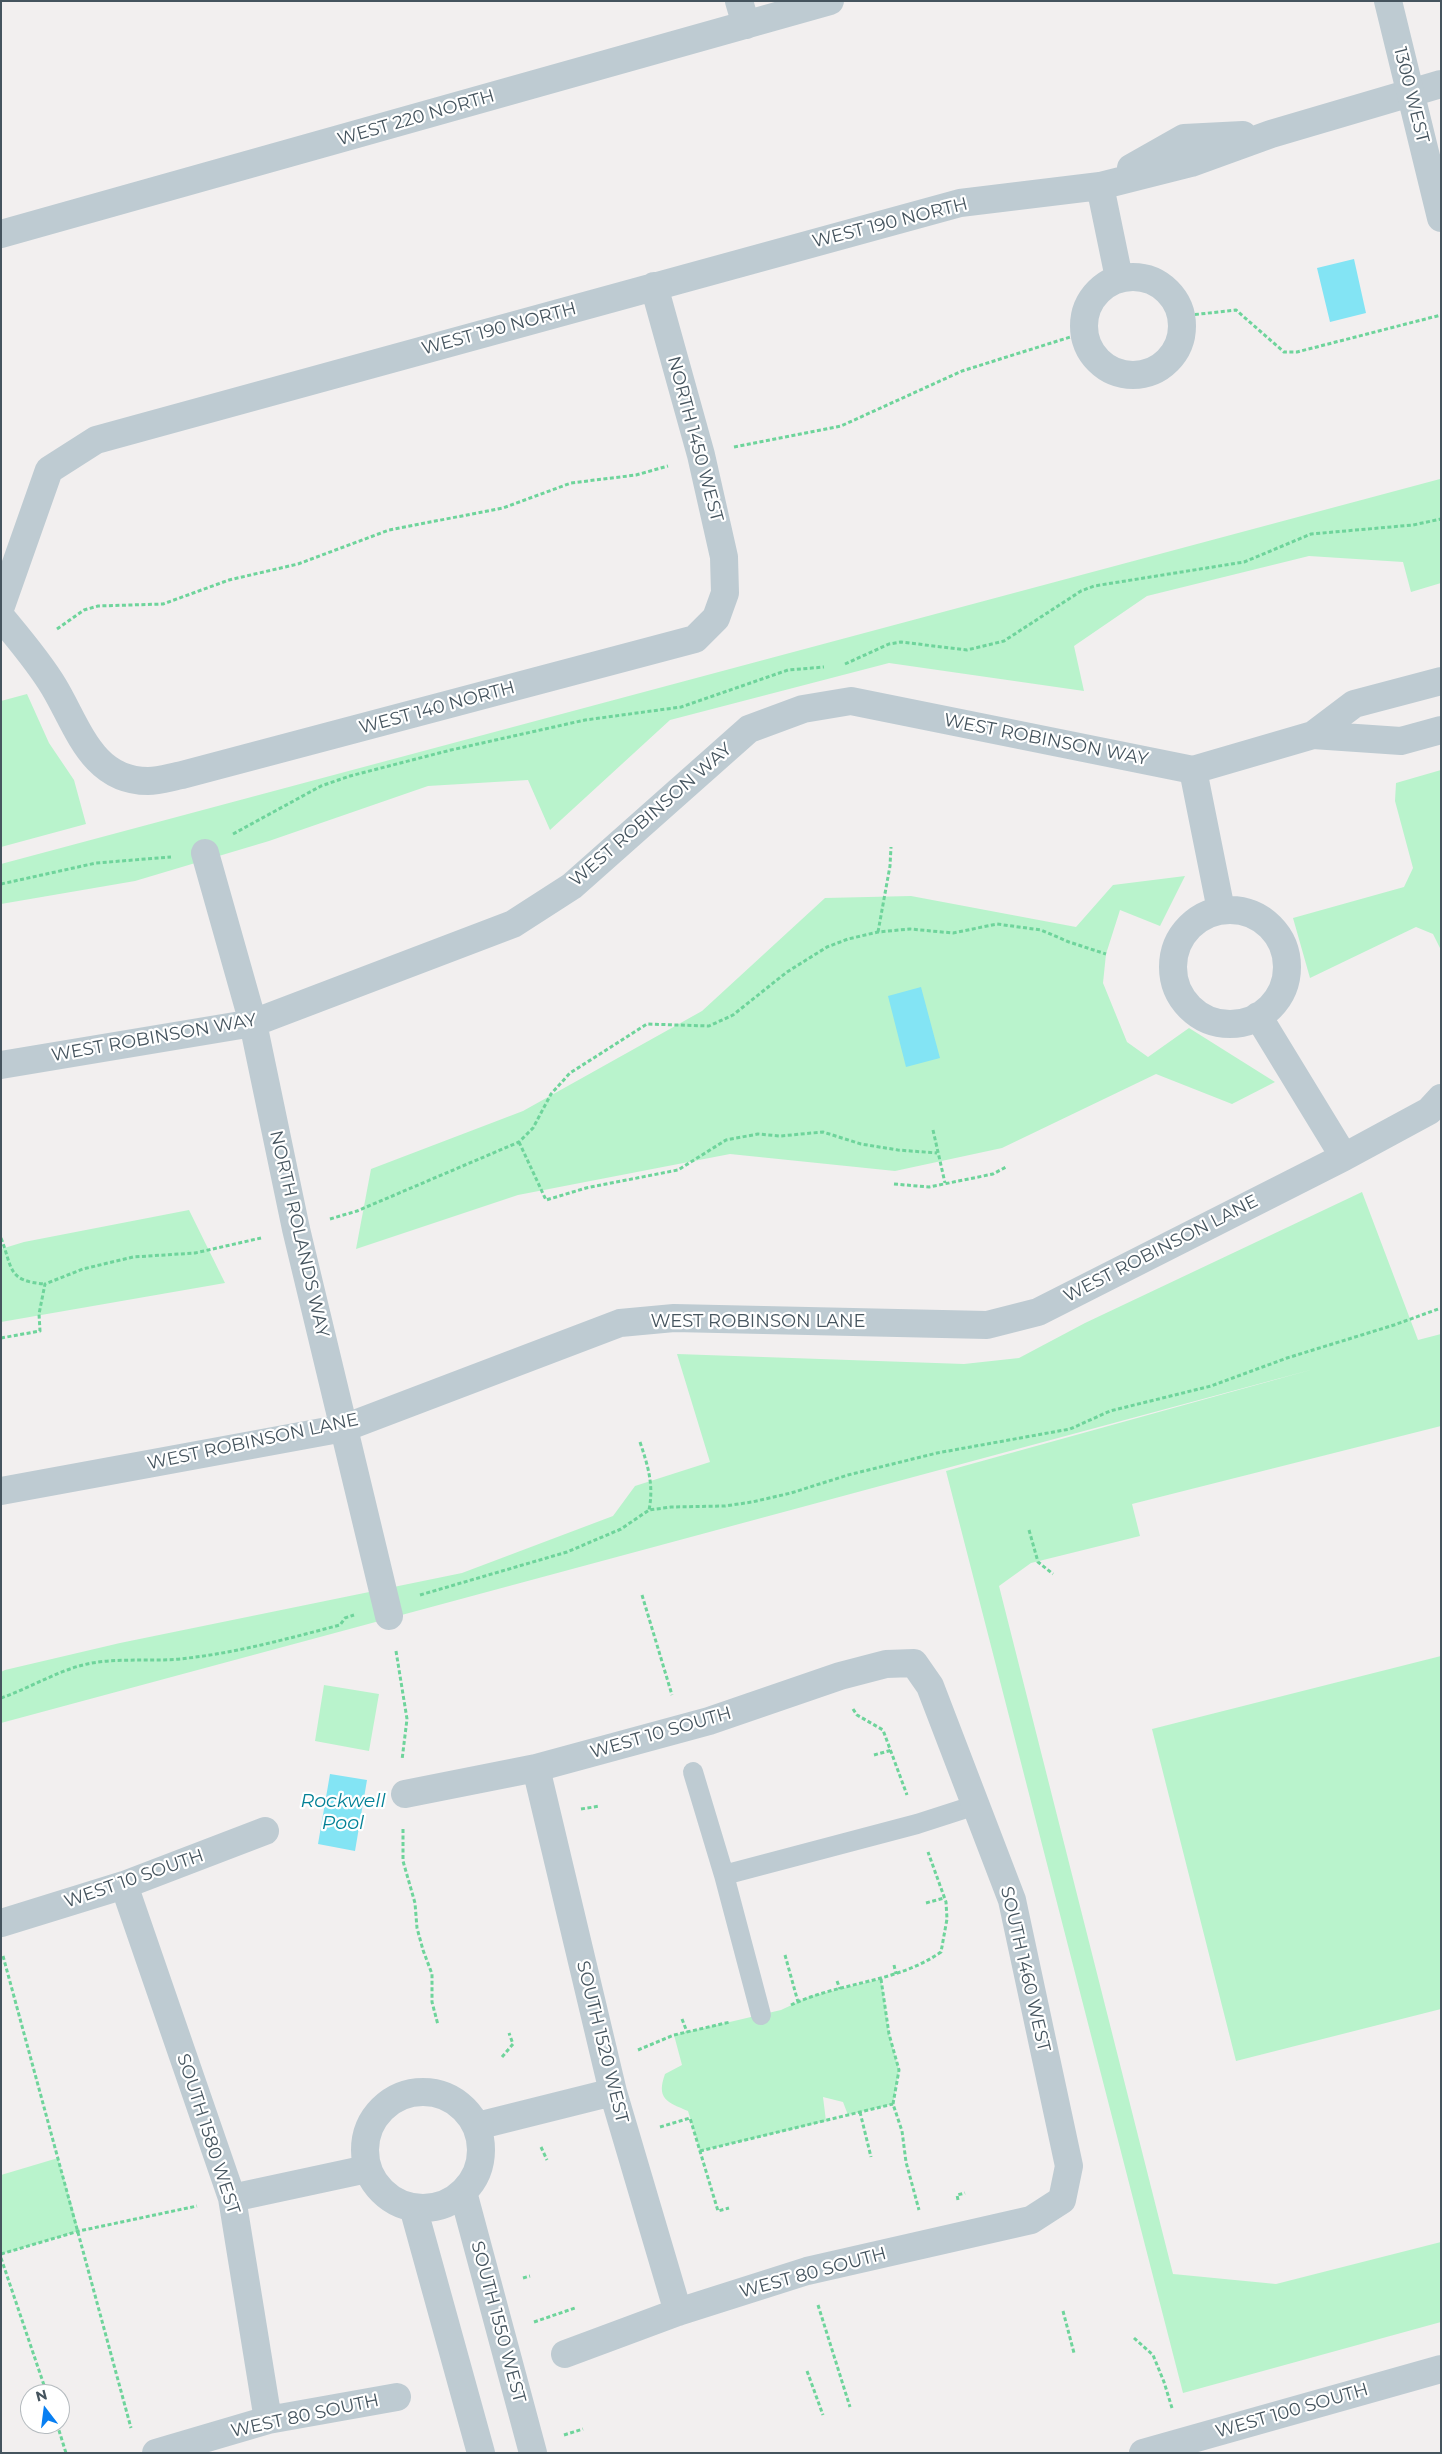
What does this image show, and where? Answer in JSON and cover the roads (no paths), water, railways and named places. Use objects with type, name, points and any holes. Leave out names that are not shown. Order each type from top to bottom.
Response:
[{"type":"street","name":"WEST 220 NORTH","points":[[1,234],[743,13],[830,1]]},
{"type":"street","name":"1300 WEST","points":[[1388,1],[1441,218]]},
{"type":"street","name":"WEST 190 NORTH","points":[[1,606],[49,470],[96,440],[960,203],[1100,186],[1184,138],[1271,134],[1410,91],[1441,84]]},
{"type":"street","points":[[1100,186],[1119,278]]},
{"type":"street","points":[[1135,276],[1151,280],[1165,288],[1176,301],[1182,316],[1182,332],[1178,347],[1168,360],[1156,370],[1141,374],[1125,375],[1110,370],[1097,361],[1088,348],[1083,333],[1083,319],[1088,305],[1095,293],[1106,284],[1119,278],[1135,276]]},
{"type":"street","name":"NORTH 1450 WEST","points":[[654,286],[701,455],[724,557],[725,593]]},
{"type":"street","name":"WEST 140 NORTH","points":[[1,617],[28,650],[54,687],[86,748],[103,767],[123,777],[148,781],[182,775],[660,650],[695,639],[716,618],[725,593]]},
{"type":"street","points":[[1313,735],[1354,704],[1441,680]]},
{"type":"street","name":"WEST ROBINSON WAY","points":[[1,1065],[253,1023],[513,924],[572,886],[749,729],[803,709],[851,701],[1193,770],[1313,735]]},
{"type":"street","points":[[1313,735],[1401,741],[1441,730]]},
{"type":"street","points":[[1193,770],[1221,910]]},
{"type":"street","name":"NORTH ROLANDS WAY","points":[[206,854],[253,1023],[296,1229],[388,1610]]},
{"type":"street","points":[[1221,910],[1236,910],[1256,915],[1272,928],[1282,944],[1287,967],[1284,987],[1273,1004],[1258,1016],[1229,1024],[1210,1020],[1195,1012],[1182,997],[1174,979],[1174,954],[1182,935],[1202,916],[1221,910]]},
{"type":"street","points":[[1258,1016],[1344,1157]]},
{"type":"street","name":"WEST ROBINSON LANE","points":[[1,1491],[344,1428],[620,1323],[674,1318],[987,1325],[1029,1314],[1344,1157],[1437,1106]]},
{"type":"street","name":"WEST 10 SOUTH","points":[[405,1794],[536,1768],[728,1715],[840,1676],[886,1664],[914,1663]]},
{"type":"street","name":"SOUTH 1460 WEST","points":[[914,1663],[930,1686],[1012,1900],[1069,2166],[1062,2200]]},
{"type":"street","name":"SOUTH 1520 WEST","points":[[536,1768],[613,2092],[678,2312]]},
{"type":"street","name":"WEST 10 SOUTH","points":[[1,1923],[124,1885],[265,1831]]},
{"type":"street","name":"SOUTH 1580 WEST","points":[[124,1885],[232,2198],[268,2420]]},
{"type":"street","points":[[411,2092],[431,2092],[450,2098],[465,2110],[477,2126],[481,2143],[480,2162],[474,2178],[463,2192],[448,2202],[431,2208],[412,2207],[398,2202],[385,2194],[374,2182],[367,2169],[364,2149],[368,2130],[378,2112],[392,2100],[411,2092]]},
{"type":"street","points":[[477,2126],[613,2092]]},
{"type":"street","points":[[232,2198],[367,2169]]},
{"type":"street","name":"SOUTH 1550 WEST","points":[[463,2192],[533,2453]]},
{"type":"street","name":"WEST 80 SOUTH","points":[[565,2354],[678,2312],[807,2271],[1031,2220],[1062,2200]]},
{"type":"street","points":[[412,2207],[481,2453]]},
{"type":"street","name":"WEST 100 SOUTH","points":[[1143,2453],[1441,2369]]},
{"type":"street","name":"WEST 80 SOUTH","points":[[156,2453],[268,2420],[397,2397]]},
{"type":"lane","points":[[692,1772],[724,1875],[761,2015]]},
{"type":"lane","points":[[724,1875],[917,1824],[976,1805]]},
{"type":"water","points":[[1354,259],[1366,313],[1330,322],[1317,268]]},
{"type":"water","points":[[921,987],[940,1058],[906,1067],[888,996]]},
{"type":"water","name":"Rockwell Pool","points":[[330,1774],[367,1780],[355,1851],[318,1844]]}]
